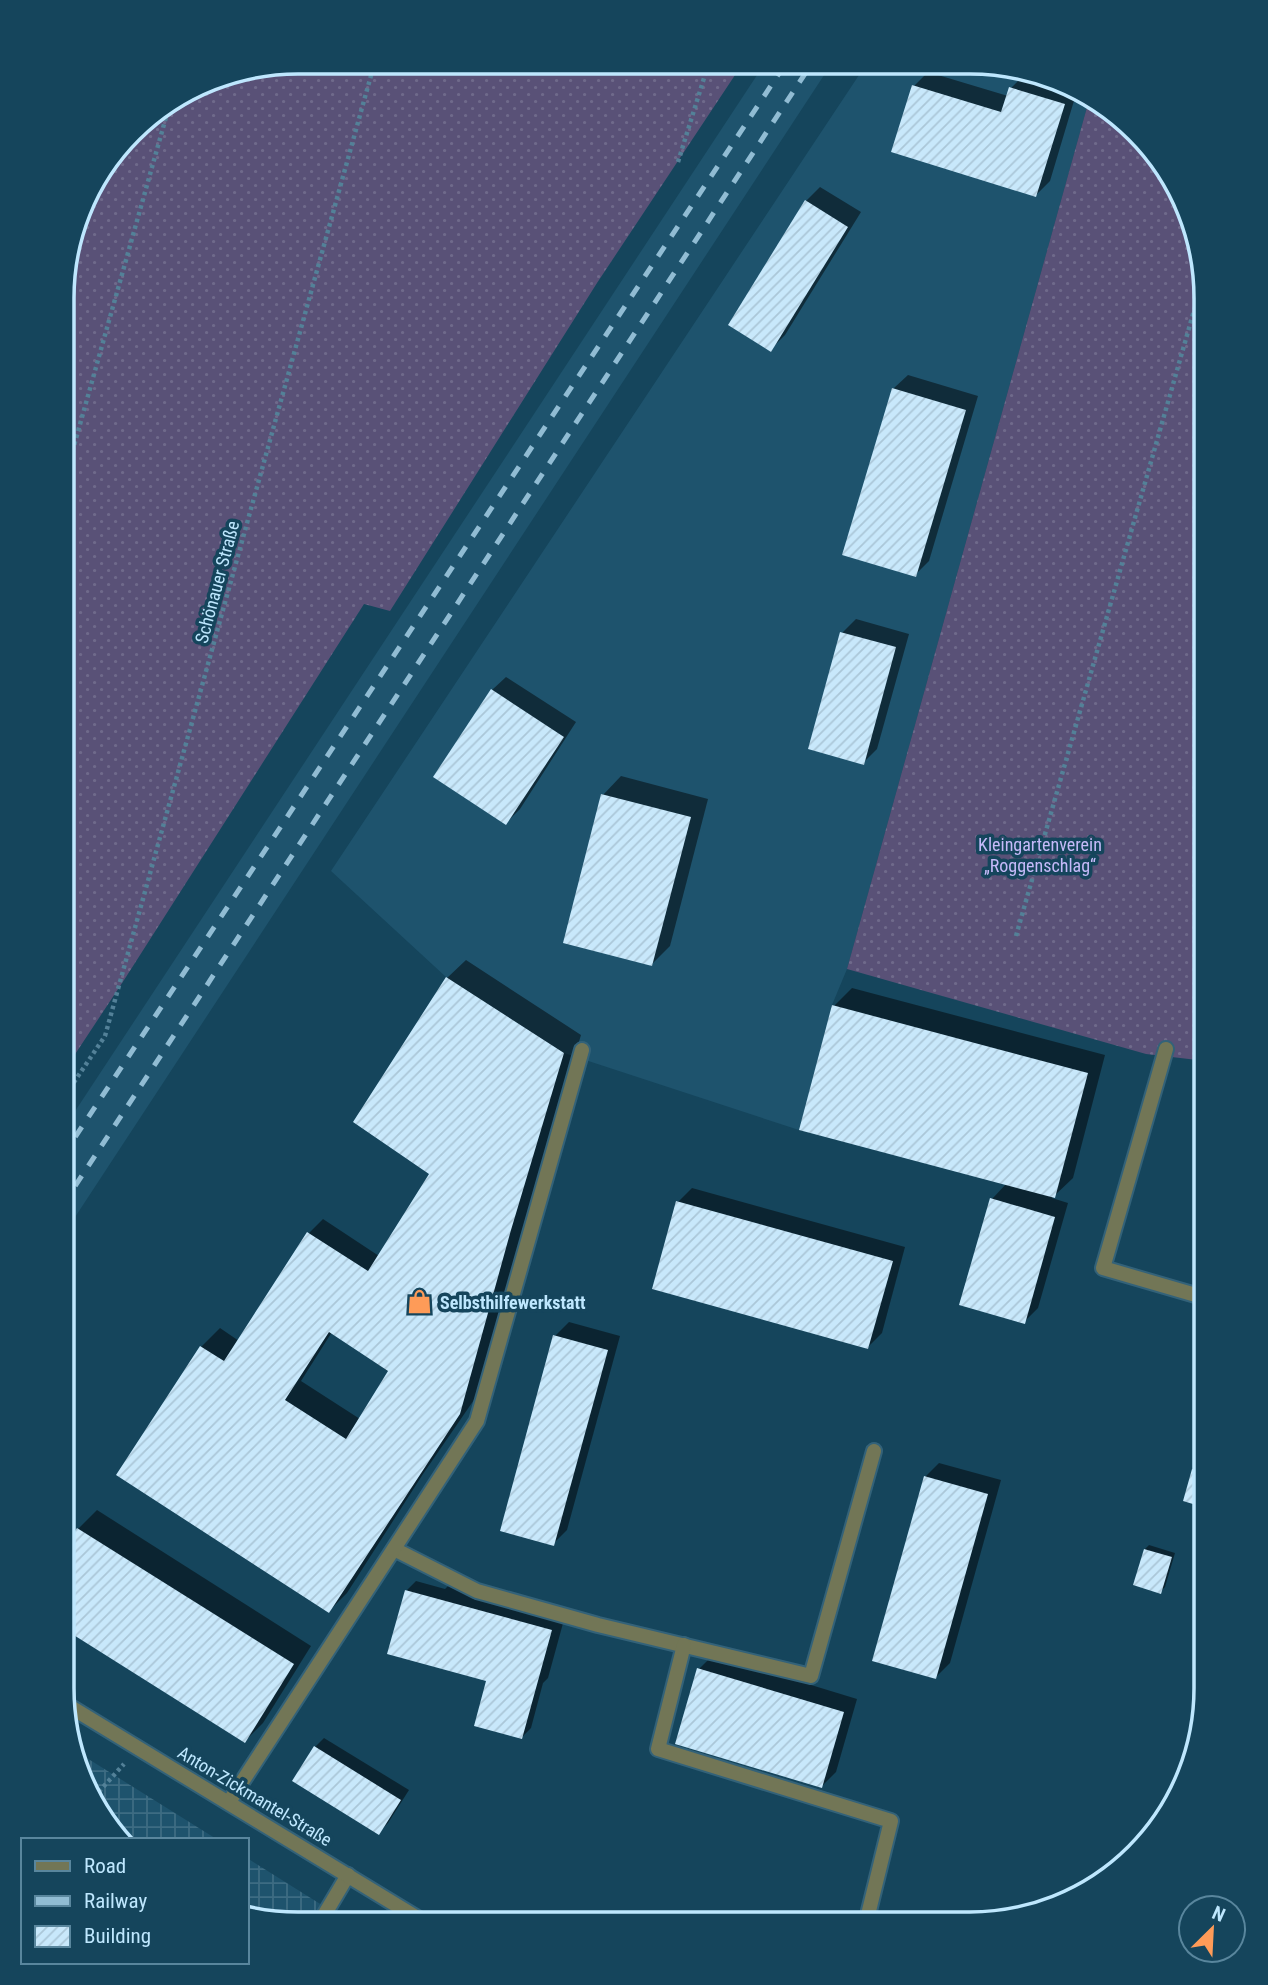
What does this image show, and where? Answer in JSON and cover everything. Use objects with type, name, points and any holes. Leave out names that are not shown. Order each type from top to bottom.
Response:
[{"type":"street","points":[[1166,1049],[1103,1268],[1194,1295]]},
{"type":"street","points":[[229,1802],[477,1421],[582,1050]]},
{"type":"street","points":[[394,1549],[477,1591],[598,1625],[811,1676],[874,1451]]},
{"type":"street","points":[[684,1646],[658,1749],[891,1821],[869,1912]]},
{"type":"street","name":"Anton-Zickmantel-Straße","points":[[75,1710],[408,1912]]},
{"type":"street","points":[[326,1912],[348,1875]]},
{"type":"path","name":"Schönauer Straße","points":[[74,1082],[105,1036],[371,74]]},
{"type":"path","points":[[678,162],[705,74]]},
{"type":"path","points":[[74,446],[166,116]]},
{"type":"path","points":[[1016,936],[1194,311]]},
{"type":"path","points":[[100,1791],[138,1748]]},
{"type":"shaded area","points":[[758,74],[825,74],[74,1219],[74,1113]]},
{"type":"shaded area","points":[[860,74],[1000,75],[1056,91],[1087,107],[847,969],[832,1005],[799,1130],[564,1053],[446,977],[331,871]]},
{"type":"shaded area","points":[[85,1757],[215,1838],[132,1838],[104,1799]]},
{"type":"shaded area","points":[[248,1859],[333,1912],[268,1910],[248,1906]]},
{"type":"green space","points":[[736,74],[597,283],[390,611],[364,604],[74,1056],[75,268],[85,226],[111,173],[150,129],[173,111],[226,85],[268,75]]},
{"type":"green space","name":"Kleingartenverein „Roggenschlag“","points":[[1087,107],[1129,139],[1164,186],[1183,226],[1194,283],[1194,1060],[1146,1054],[847,969]]},
{"type":"building","points":[[912,85],[1001,112],[1009,87],[1065,104],[1036,197],[891,152]]},
{"type":"building","points":[[805,200],[848,227],[771,352],[728,325]]},
{"type":"building","points":[[892,388],[966,410],[916,577],[842,555]]},
{"type":"building","points":[[840,632],[896,647],[864,765],[808,749]]},
{"type":"building","points":[[491,689],[564,737],[506,825],[433,777]]},
{"type":"building","points":[[601,794],[691,817],[652,966],[563,943]]},
{"type":"building","points":[[446,977],[564,1053],[460,1414],[329,1613],[116,1475],[200,1346],[224,1361],[307,1232],[368,1271],[429,1174],[353,1122]],"holes":[[[329,1332],[388,1371],[346,1439],[285,1400]]]},
{"type":"building","points":[[832,1005],[1088,1073],[1055,1198],[799,1130]]},
{"type":"building","points":[[990,1198],[1055,1217],[1025,1324],[959,1305]]},
{"type":"building","points":[[676,1201],[893,1261],[868,1349],[652,1289]]},
{"type":"building","points":[[553,1335],[608,1350],[554,1546],[500,1531]]},
{"type":"building","points":[[1192,1469],[1194,1470],[1194,1504],[1183,1501]]},
{"type":"building","points":[[924,1476],[988,1494],[936,1679],[872,1661]]},
{"type":"building","points":[[77,1528],[294,1664],[245,1743],[74,1635],[74,1532]]},
{"type":"building","points":[[1144,1549],[1172,1557],[1161,1594],[1133,1585]]},
{"type":"building","points":[[405,1590],[552,1630],[522,1739],[474,1726],[486,1681],[387,1654]]},
{"type":"building","points":[[697,1668],[844,1712],[822,1788],[675,1744]]},
{"type":"building","points":[[314,1746],[401,1800],[379,1835],[292,1781]]},
{"type":"railway","points":[[74,1139],[779,74]]},
{"type":"railway","points":[[74,1188],[805,74]]},
{"type":"place","name":"Selbsthilfewerkstatt","points":[[420,1302]]}]
